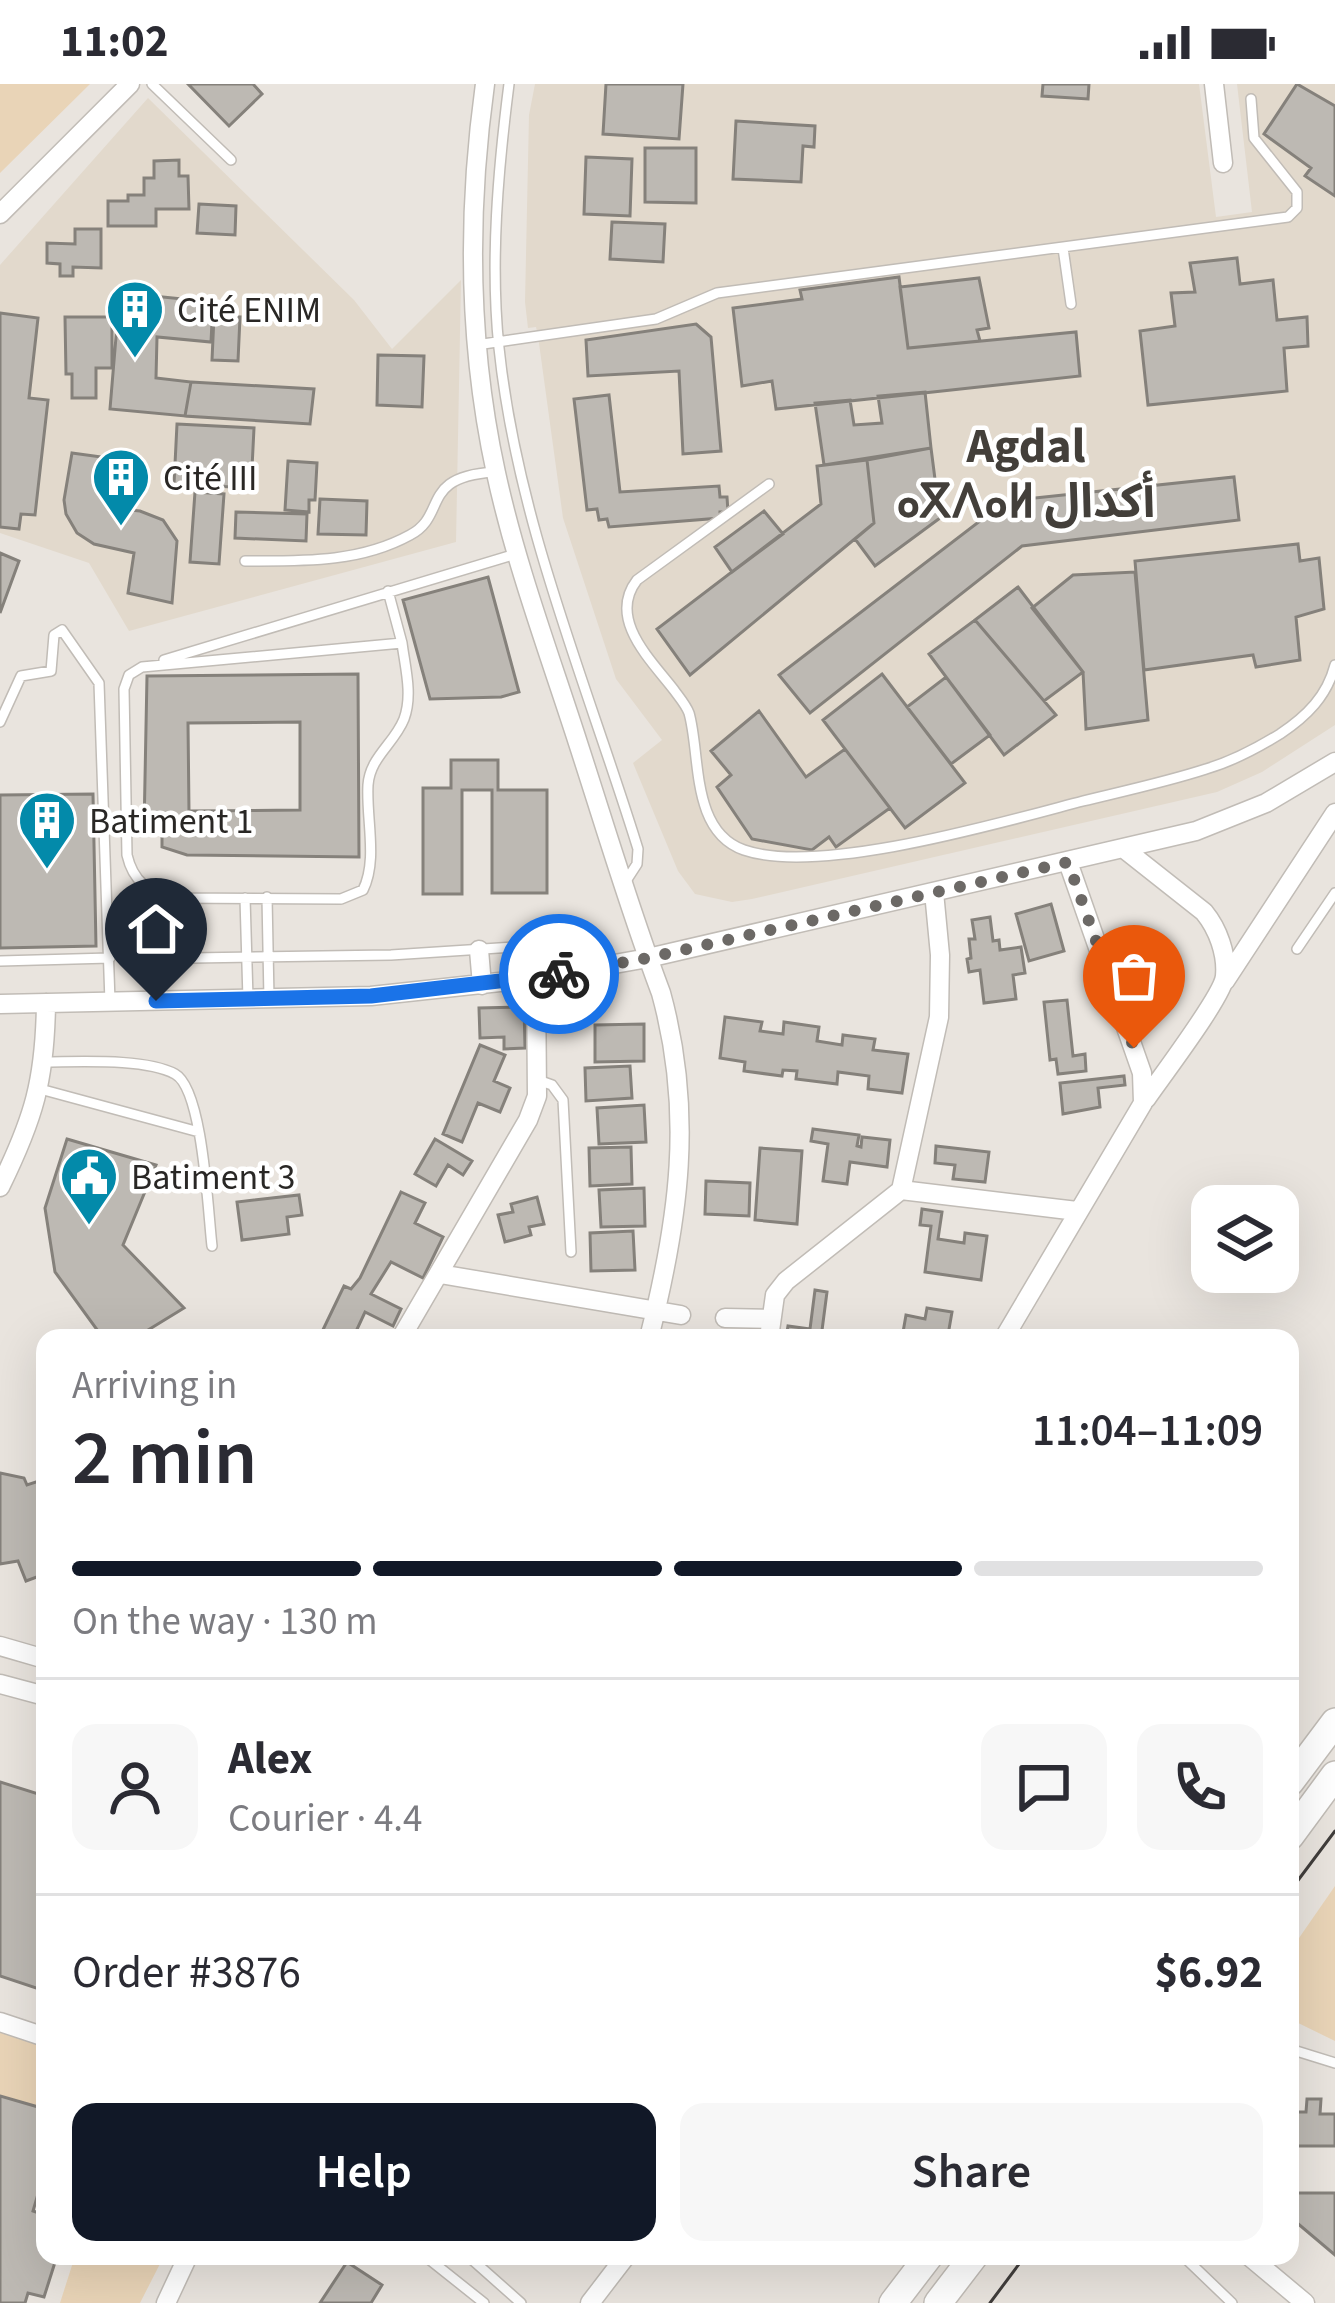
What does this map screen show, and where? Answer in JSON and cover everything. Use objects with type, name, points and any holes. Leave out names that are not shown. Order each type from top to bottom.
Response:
[{"type":"street","points":[[0,214],[130,84]]},
{"type":"street","points":[[485,84],[474,195],[476,345],[496,472],[517,554],[671,1030],[682,1106],[679,1183],[651,1329]]},
{"type":"street","points":[[1214,84],[1223,163]]},
{"type":"street","points":[[0,1004],[371,996],[536,978],[648,958],[1068,862],[1232,818],[1335,762]]},
{"type":"street","points":[[1009,1329],[1143,1103],[1335,813]]},
{"type":"street","points":[[1124,848],[1214,924],[1225,980]]},
{"type":"street","points":[[1068,862],[1142,1073],[1143,1103]]},
{"type":"street","points":[[724,1318],[770,1328],[775,1295],[786,1281],[901,1190],[938,1017],[940,955],[934,892]]},
{"type":"street","points":[[479,950],[482,985]]},
{"type":"street","points":[[406,1329],[528,1120],[538,1080],[536,978]]},
{"type":"street","points":[[0,1186],[27,1132],[40,1089],[46,1003]]},
{"type":"street","points":[[901,1190],[1077,1211]]},
{"type":"street","points":[[440,1274],[681,1315]]},
{"type":"street","points":[[0,1646],[36,1656]]},
{"type":"street","points":[[0,1684],[36,1694]]},
{"type":"street","points":[[1299,1770],[1335,1722]]},
{"type":"street","points":[[1299,1824],[1335,1775]]},
{"type":"street","points":[[0,2022],[36,2034]]},
{"type":"street","points":[[166,2303],[184,2265]]},
{"type":"street","points":[[590,2303],[619,2265]]},
{"type":"street","points":[[892,2303],[921,2265]]},
{"type":"street","points":[[938,2303],[967,2265]]},
{"type":"street","points":[[1260,2265],[1305,2303]]},
{"type":"lane","points":[[152,84],[231,160]]},
{"type":"lane","points":[[509,84],[498,211],[498,342],[536,530],[638,849],[637,864],[624,884]]},
{"type":"lane","points":[[476,345],[656,319],[717,293],[1282,218],[1293,213],[1297,192],[1254,138],[1251,99]]},
{"type":"lane","points":[[1063,248],[1070,304]]},
{"type":"lane","points":[[245,561],[315,561],[364,554],[418,530],[438,495],[460,477],[496,472]]},
{"type":"lane","points":[[769,484],[637,580],[629,593],[630,630],[688,712],[700,794],[719,831],[744,850],[799,858],[827,856],[976,829],[1210,768],[1279,734],[1311,710],[1332,687],[1335,665]]},
{"type":"lane","points":[[388,591],[402,643],[408,705],[397,732],[371,768],[369,861],[363,890],[349,898],[173,898],[152,893],[130,868],[124,689],[129,675],[142,667],[388,591],[517,554]]},
{"type":"lane","points":[[0,722],[22,676],[51,671],[55,632],[62,630],[99,683],[110,1002]]},
{"type":"lane","points":[[142,667],[402,643]]},
{"type":"lane","points":[[1297,949],[1335,893]]},
{"type":"lane","points":[[258,999],[268,957],[267,897]]},
{"type":"lane","points":[[245,898],[247,957],[258,999]]},
{"type":"lane","points":[[127,959],[515,947]]},
{"type":"lane","points":[[0,961],[110,958]]},
{"type":"lane","points":[[44,1062],[145,1066],[179,1076],[187,1085],[199,1132],[212,1246]]},
{"type":"lane","points":[[538,1080],[552,1085],[563,1100],[571,1252]]},
{"type":"lane","points":[[40,1089],[199,1132]]},
{"type":"lane","points":[[1299,2052],[1335,2063]]},
{"type":"lane","points":[[436,2265],[484,2303]]},
{"type":"lane","points":[[478,2265],[521,2303]]},
{"type":"lane","points":[[1192,2265],[1232,2303]]},
{"type":"shaded area","points":[[0,84],[90,84],[0,173]]},
{"type":"shaded area","points":[[535,84],[1199,84],[1216,217],[1252,212],[1237,84],[1335,84],[1335,725],[1262,772],[1217,792],[752,899],[732,902],[695,894],[678,871],[633,763],[662,740],[616,679],[563,518],[538,336],[536,327],[528,328],[525,302],[529,115]]},
{"type":"shaded area","points":[[148,98],[354,300],[392,349],[461,280],[456,542],[129,631],[89,563],[0,533],[0,265]]},
{"type":"shaded area","points":[[1335,1886],[1335,2041],[1299,2023],[1299,1938]]},
{"type":"shaded area","points":[[0,2032],[36,2043],[36,2106],[0,2096]]},
{"type":"shaded area","points":[[72,2265],[159,2265],[140,2303],[60,2303]]},
{"type":"building","points":[[188,84],[253,84],[262,94],[229,126]]},
{"type":"building","points":[[606,84],[683,84],[679,139],[603,134]]},
{"type":"building","points":[[1043,84],[1089,84],[1088,99],[1042,96]]},
{"type":"building","points":[[1297,84],[1335,106],[1335,196],[1305,176],[1311,168],[1264,134]]},
{"type":"building","points":[[736,121],[815,126],[814,147],[803,146],[801,182],[733,179]]},
{"type":"building","points":[[645,148],[696,148],[696,203],[645,202]]},
{"type":"building","points":[[586,157],[632,159],[630,216],[584,214]]},
{"type":"building","points":[[179,160],[179,176],[188,176],[189,209],[156,209],[156,226],[108,226],[108,201],[144,195],[144,178],[154,178],[154,161]]},
{"type":"building","points":[[199,204],[236,206],[235,235],[197,233]]},
{"type":"building","points":[[612,222],[665,224],[663,262],[610,259]]},
{"type":"building","points":[[75,229],[101,229],[101,268],[73,267],[73,276],[60,276],[60,264],[47,263],[47,243],[75,244]]},
{"type":"building","points":[[1237,258],[1240,284],[1273,280],[1277,320],[1307,317],[1308,346],[1284,348],[1287,391],[1148,405],[1140,331],[1175,326],[1171,293],[1195,292],[1190,263]]},
{"type":"building","points":[[899,277],[908,348],[1076,332],[1080,376],[776,409],[772,381],[742,386],[733,308],[802,299],[800,290]]},
{"type":"building","points":[[979,278],[989,328],[977,330],[980,341],[908,348],[900,287]]},
{"type":"building","name":"Cité ENIM","points":[[143,295],[213,302],[211,342],[157,337],[156,378],[191,382],[185,416],[110,409],[118,313],[141,315]]},
{"type":"building","points":[[0,313],[38,318],[29,398],[48,400],[35,515],[21,514],[19,529],[0,527]]},
{"type":"building","points":[[214,316],[240,317],[238,361],[212,360]]},
{"type":"building","points":[[65,317],[112,317],[112,368],[96,368],[96,398],[72,398],[72,374],[66,374]]},
{"type":"building","points":[[696,324],[711,337],[721,451],[683,454],[679,371],[588,376],[586,340]]},
{"type":"building","points":[[378,355],[424,356],[422,407],[377,405]]},
{"type":"building","points":[[191,382],[314,389],[310,424],[185,416]]},
{"type":"building","points":[[925,392],[931,448],[824,465],[815,403],[850,400],[854,425],[882,423],[878,396]]},
{"type":"building","points":[[609,395],[620,492],[719,486],[720,497],[727,497],[728,512],[720,512],[720,518],[609,527],[607,519],[599,520],[597,509],[587,510],[574,399]]},
{"type":"building","points":[[177,424],[254,428],[251,488],[174,484]]},
{"type":"building","points":[[931,448],[940,518],[875,566],[855,539],[874,523],[867,460]]},
{"type":"building","name":"Cité III","points":[[72,453],[116,459],[110,508],[140,511],[163,520],[177,541],[172,603],[128,593],[134,553],[94,544],[77,533],[64,500]]},
{"type":"building","points":[[867,460],[874,523],[690,675],[657,629],[821,504],[817,466]]},
{"type":"building","points":[[288,461],[317,463],[315,500],[309,500],[309,512],[285,510]]},
{"type":"building","points":[[1234,477],[1239,520],[1022,546],[810,713],[779,675],[1006,501]]},
{"type":"building","points":[[195,492],[224,494],[219,564],[190,562]]},
{"type":"building","points":[[320,499],[367,501],[366,535],[318,534]]},
{"type":"building","points":[[764,511],[783,534],[732,572],[715,547]]},
{"type":"building","points":[[236,512],[307,514],[306,541],[235,538]]},
{"type":"building","points":[[1298,544],[1300,561],[1319,558],[1324,609],[1296,617],[1300,660],[1256,667],[1253,655],[1144,670],[1135,561]]},
{"type":"building","points":[[0,553],[19,561],[0,613]]},
{"type":"building","points":[[1135,572],[1148,720],[1086,729],[1083,672],[1032,608],[1073,575]]},
{"type":"building","points":[[488,577],[519,692],[430,699],[403,600]]},
{"type":"building","points":[[1018,587],[1083,672],[1044,701],[975,620]]},
{"type":"building","points":[[975,620],[1056,715],[1004,755],[929,654]]},
{"type":"building","points":[[358,674],[359,857],[187,855],[162,847],[162,830],[144,830],[147,676]],"holes":[[[300,722],[300,810],[189,811],[188,723]]]},
{"type":"building","points":[[882,674],[965,783],[905,828],[823,720]]},
{"type":"building","points":[[946,677],[990,735],[951,764],[907,707]]},
{"type":"building","points":[[759,711],[806,777],[845,749],[890,808],[836,847],[829,837],[812,850],[752,839],[717,787],[731,775],[711,751]]},
{"type":"building","points":[[451,760],[498,760],[498,790],[547,790],[547,893],[492,893],[492,790],[462,790],[462,894],[423,894],[423,788],[451,788]]},
{"type":"building","name":"Batiment 1","points":[[93,794],[96,946],[0,948],[0,795]]},
{"type":"building","points":[[1051,904],[1064,951],[1029,961],[1016,914]]},
{"type":"building","points":[[990,917],[993,941],[999,940],[1000,950],[1021,947],[1025,973],[1013,975],[1016,999],[984,1003],[980,970],[969,972],[967,959],[971,958],[969,939],[975,939],[972,920]]},
{"type":"building","points":[[1067,1000],[1073,1056],[1085,1054],[1086,1071],[1058,1074],[1056,1059],[1050,1060],[1044,1002]]},
{"type":"building","points":[[524,1007],[525,1048],[504,1049],[504,1037],[480,1038],[479,1008]]},
{"type":"building","points":[[725,1017],[762,1022],[760,1031],[783,1034],[784,1022],[819,1027],[817,1041],[842,1045],[843,1035],[875,1039],[873,1050],[908,1054],[902,1093],[868,1089],[869,1076],[838,1072],[837,1084],[796,1079],[797,1071],[783,1070],[782,1076],[744,1071],[745,1062],[720,1058]]},
{"type":"building","points":[[644,1024],[644,1061],[595,1062],[595,1025]]},
{"type":"building","points":[[480,1045],[505,1055],[494,1081],[510,1088],[500,1112],[478,1103],[462,1142],[443,1134]]},
{"type":"building","points":[[630,1066],[632,1098],[586,1101],[585,1068]]},
{"type":"building","points":[[1124,1076],[1125,1085],[1098,1088],[1100,1107],[1063,1114],[1060,1083]]},
{"type":"building","points":[[644,1105],[646,1142],[599,1144],[597,1108]]},
{"type":"building","points":[[813,1129],[859,1135],[857,1146],[861,1147],[862,1137],[890,1140],[887,1167],[850,1162],[847,1184],[823,1181],[828,1144],[811,1141]]},
{"type":"building","name":"Batiment 3","points":[[67,1139],[156,1165],[123,1245],[184,1308],[150,1329],[96,1329],[55,1272],[45,1208]]},
{"type":"building","points":[[435,1139],[472,1161],[463,1175],[448,1165],[436,1186],[415,1174]]},
{"type":"building","points":[[936,1146],[989,1152],[985,1182],[953,1179],[955,1165],[935,1163]]},
{"type":"building","points":[[631,1147],[632,1184],[590,1186],[589,1148]]},
{"type":"building","points":[[760,1148],[802,1151],[797,1224],[755,1220]]},
{"type":"building","points":[[706,1181],[750,1183],[749,1216],[705,1214]]},
{"type":"building","points":[[644,1188],[645,1226],[601,1227],[599,1190]]},
{"type":"building","points":[[401,1192],[425,1203],[415,1223],[443,1237],[423,1278],[391,1262],[371,1294],[401,1309],[393,1326],[365,1312],[357,1329],[323,1329],[344,1286],[351,1289]]},
{"type":"building","points":[[299,1195],[302,1215],[287,1217],[289,1234],[242,1240],[237,1202]]},
{"type":"building","points":[[537,1197],[544,1224],[529,1227],[531,1235],[505,1242],[498,1215],[513,1212],[511,1204]]},
{"type":"building","points":[[922,1209],[942,1212],[938,1239],[964,1243],[965,1233],[987,1236],[981,1280],[925,1272],[931,1226],[920,1225]]},
{"type":"building","points":[[633,1231],[635,1270],[591,1271],[590,1233]]},
{"type":"building","points":[[815,1290],[827,1292],[822,1329],[810,1329]]},
{"type":"building","points":[[927,1308],[952,1312],[949,1329],[904,1329],[906,1315],[925,1319]]},
{"type":"building","points":[[0,1473],[24,1478],[27,1485],[36,1482],[36,1577],[26,1581],[18,1561],[0,1564]]},
{"type":"building","points":[[0,1782],[36,1793],[36,1988],[0,1976]]},
{"type":"building","points":[[0,2096],[36,2106],[36,2265],[54,2265],[44,2297],[28,2293],[25,2303],[0,2303]]},
{"type":"building","points":[[1307,2099],[1321,2099],[1320,2114],[1335,2114],[1335,2146],[1299,2146],[1299,2112],[1306,2112]]},
{"type":"building","points":[[1299,2193],[1335,2193],[1335,2255],[1299,2225]]},
{"type":"building","points":[[345,2265],[382,2285],[371,2303],[320,2303]]},
{"type":"tram line","points":[[1299,1879],[1335,1831]]},
{"type":"tram line","points":[[990,2303],[1018,2265]]},
{"type":"way so far","points":[[559,974],[1068,862],[1134,1048]]},
{"type":"place","name":"Cité ENIM","points":[[135,360]]},
{"type":"place","name":"Cité III","points":[[121,528]]},
{"type":"place","name":"Batiment 1","points":[[47,871]]},
{"type":"place","name":"Batiment 3","points":[[89,1227]]},
{"type":"district","name":"Agdal ⴰⴳⴷⴰⵍ أكدال","points":[[1026,472]]},
{"type":"route","points":[[156,1001],[371,996],[559,974]]}]
